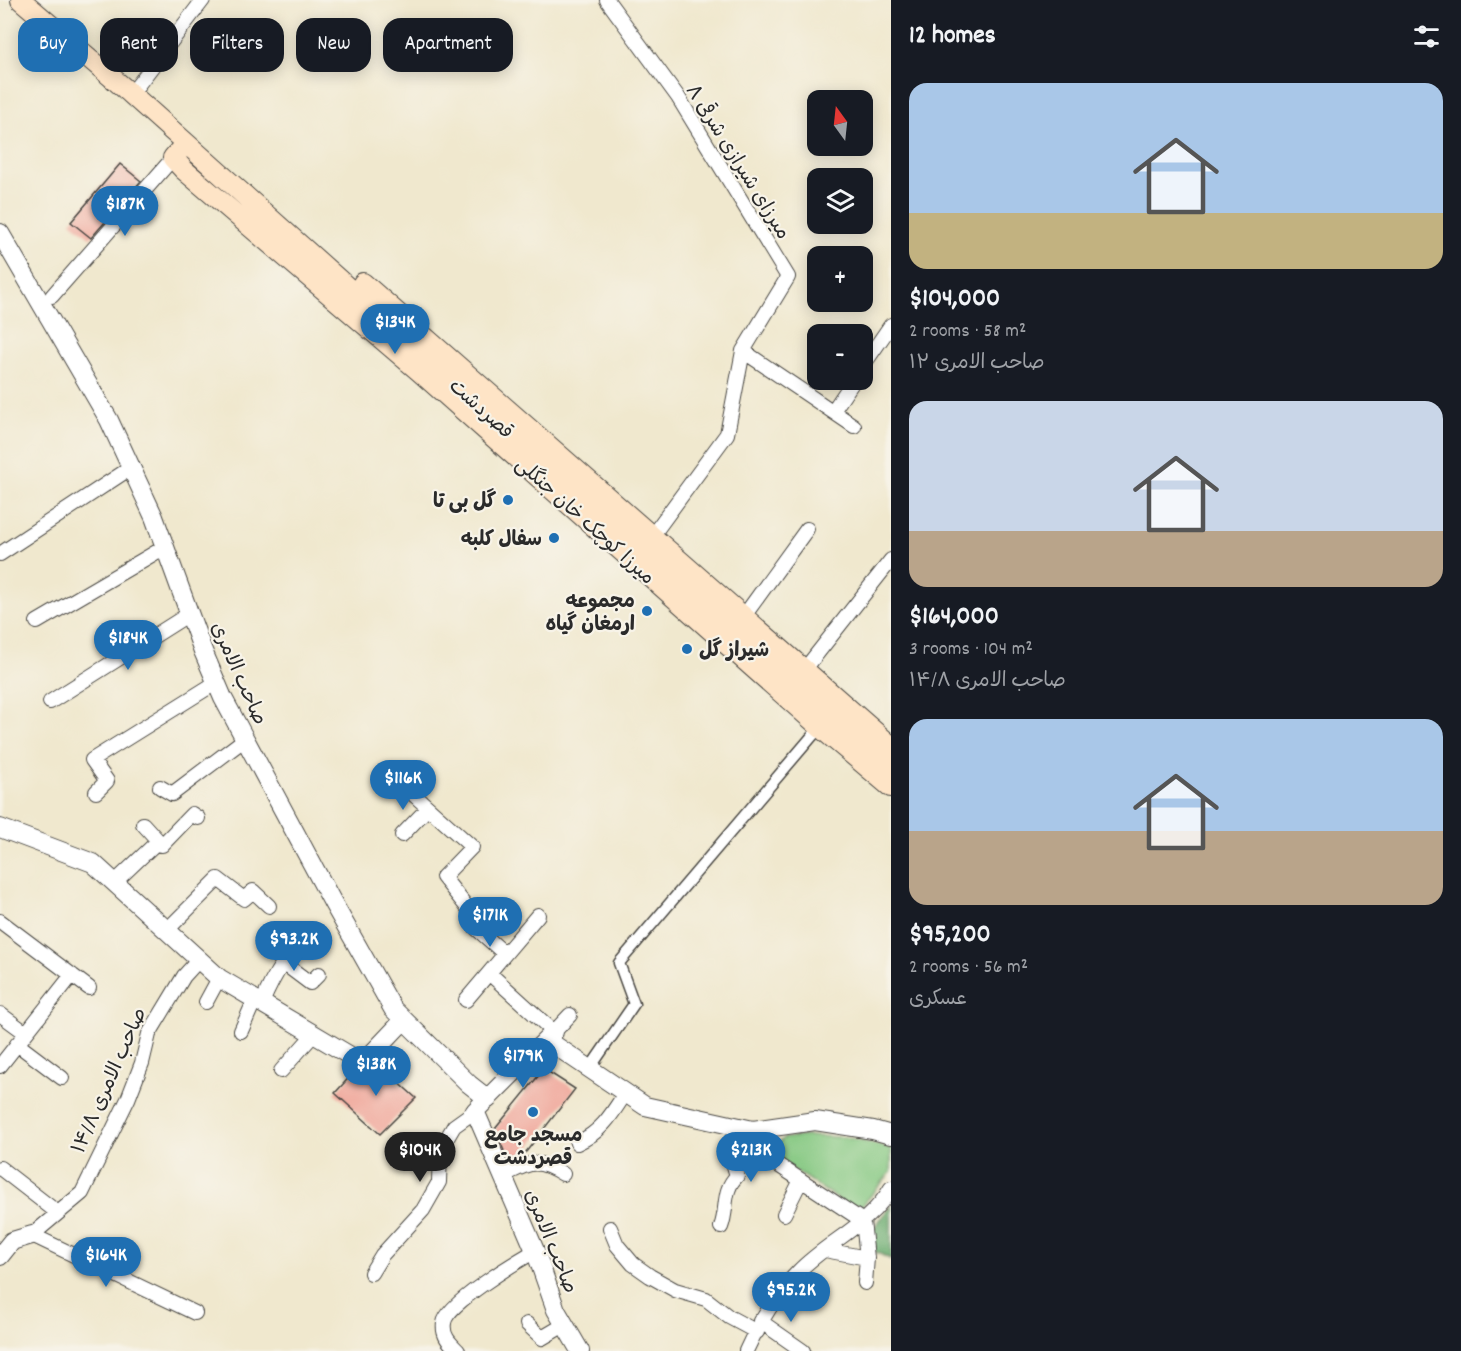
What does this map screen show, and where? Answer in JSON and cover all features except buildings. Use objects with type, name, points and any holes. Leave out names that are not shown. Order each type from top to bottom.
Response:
[{"type":"main road","name":"قصردشت","points":[[21,0],[130,93],[179,151],[532,462],[739,621]]},
{"type":"main road","name":"قصردشت","points":[[40,0],[546,446],[652,536],[739,621],[800,674],[891,746]]},
{"type":"main road","name":"میرزا کوچک خان جنگلی","points":[[532,462],[820,727],[891,787]]},
{"type":"main road","name":"قصردشت","points":[[800,674],[891,766]]},
{"type":"street","points":[[138,85],[203,0]]},
{"type":"street","name":"۸ میرزای شیرازی شرقی","points":[[607,0],[678,97],[788,277],[743,351],[727,434],[652,536]]},
{"type":"street","points":[[52,296],[179,151]]},
{"type":"street","name":"صاحب الامری","points":[[0,233],[110,420],[165,547],[217,682],[336,910],[393,1009],[469,1084],[481,1105],[502,1176],[535,1251],[556,1310],[580,1351]]},
{"type":"street","points":[[873,351],[891,325]]},
{"type":"street","points":[[743,351],[854,426]]},
{"type":"street","points":[[833,411],[847,390]]},
{"type":"street","points":[[0,554],[132,467]]},
{"type":"street","points":[[739,621],[807,529]]},
{"type":"street","points":[[37,622],[165,547]]},
{"type":"street","points":[[800,674],[891,560]]},
{"type":"street","points":[[50,702],[189,614]]},
{"type":"street","points":[[96,792],[107,781],[92,760],[217,682]]},
{"type":"street","points":[[590,1068],[634,1004],[619,963],[820,727]]},
{"type":"street","points":[[160,787],[172,794],[245,739]]},
{"type":"street","points":[[403,785],[472,848],[443,877],[474,916],[476,928],[505,954]]},
{"type":"street","points":[[402,835],[428,808]]},
{"type":"street","points":[[162,845],[192,814],[198,818]]},
{"type":"street","points":[[142,824],[162,845]]},
{"type":"street","points":[[0,828],[93,862],[166,931],[206,961],[219,978],[359,1061],[366,1060],[404,1020]]},
{"type":"street","points":[[115,882],[155,844],[162,845]]},
{"type":"street","points":[[166,931],[218,879],[244,899],[253,891],[269,906]]},
{"type":"street","points":[[466,1000],[538,915]]},
{"type":"street","points":[[0,921],[88,988]]},
{"type":"street","points":[[241,1031],[282,962],[312,931]]},
{"type":"street","name":"صاحب الامری ۱۴/۸","points":[[0,1256],[12,1241],[32,1234],[82,1193],[128,1099],[142,1063],[149,1034],[184,976],[195,964],[206,961]]},
{"type":"street","points":[[282,962],[310,983],[319,974]]},
{"type":"street","points":[[489,973],[551,1036],[590,1068],[645,1106],[753,1130],[815,1121],[891,1135]]},
{"type":"street","points":[[0,1066],[72,975]]},
{"type":"street","points":[[206,1002],[219,978]]},
{"type":"street","points":[[0,1014],[26,1033]]},
{"type":"street","points":[[371,1273],[382,1255],[423,1210],[439,1182],[440,1150],[454,1126],[481,1105],[570,1015]]},
{"type":"street","points":[[281,1071],[314,1034]]},
{"type":"street","points":[[17,1044],[62,1078]]},
{"type":"street","points":[[577,1143],[589,1138],[601,1128],[626,1092]]},
{"type":"street","points":[[736,1126],[778,1164],[863,1221]]},
{"type":"street","points":[[721,1227],[726,1216],[727,1190],[737,1176],[731,1156],[736,1126]]},
{"type":"street","points":[[502,1176],[529,1163],[547,1164],[563,1174]]},
{"type":"street","points":[[0,1168],[58,1213]]},
{"type":"street","points":[[784,1214],[801,1180]]},
{"type":"street","points":[[746,1351],[759,1327],[799,1271],[883,1203],[891,1188]]},
{"type":"street","points":[[863,1221],[867,1258],[865,1283]]},
{"type":"street","points":[[610,1228],[618,1245],[633,1264],[650,1276],[675,1290],[706,1299],[729,1317],[759,1327],[802,1351]]},
{"type":"street","points":[[32,1234],[195,1313]]},
{"type":"street","points":[[825,1250],[867,1258]]},
{"type":"street","points":[[458,1351],[445,1338],[444,1322],[450,1309],[505,1269],[535,1251]]},
{"type":"street","points":[[527,1324],[542,1338],[564,1325]]},
{"type":"green space","points":[[845,1137],[891,1148],[891,1172],[862,1206],[845,1204],[777,1159],[774,1148],[784,1138]]},
{"type":"green space","points":[[891,1205],[890,1259],[870,1249],[867,1237]]},
{"type":"place","name":"گل بی تا","points":[[508,500]]},
{"type":"place","name":"سفال کلبه","points":[[554,538]]},
{"type":"place","name":"مجموعه ارمغان گیاه","points":[[647,611]]},
{"type":"place","name":"شیراز گل","points":[[687,649]]},
{"type":"place","name":"مسجد جامع قصردشت","points":[[533,1112]]}]
